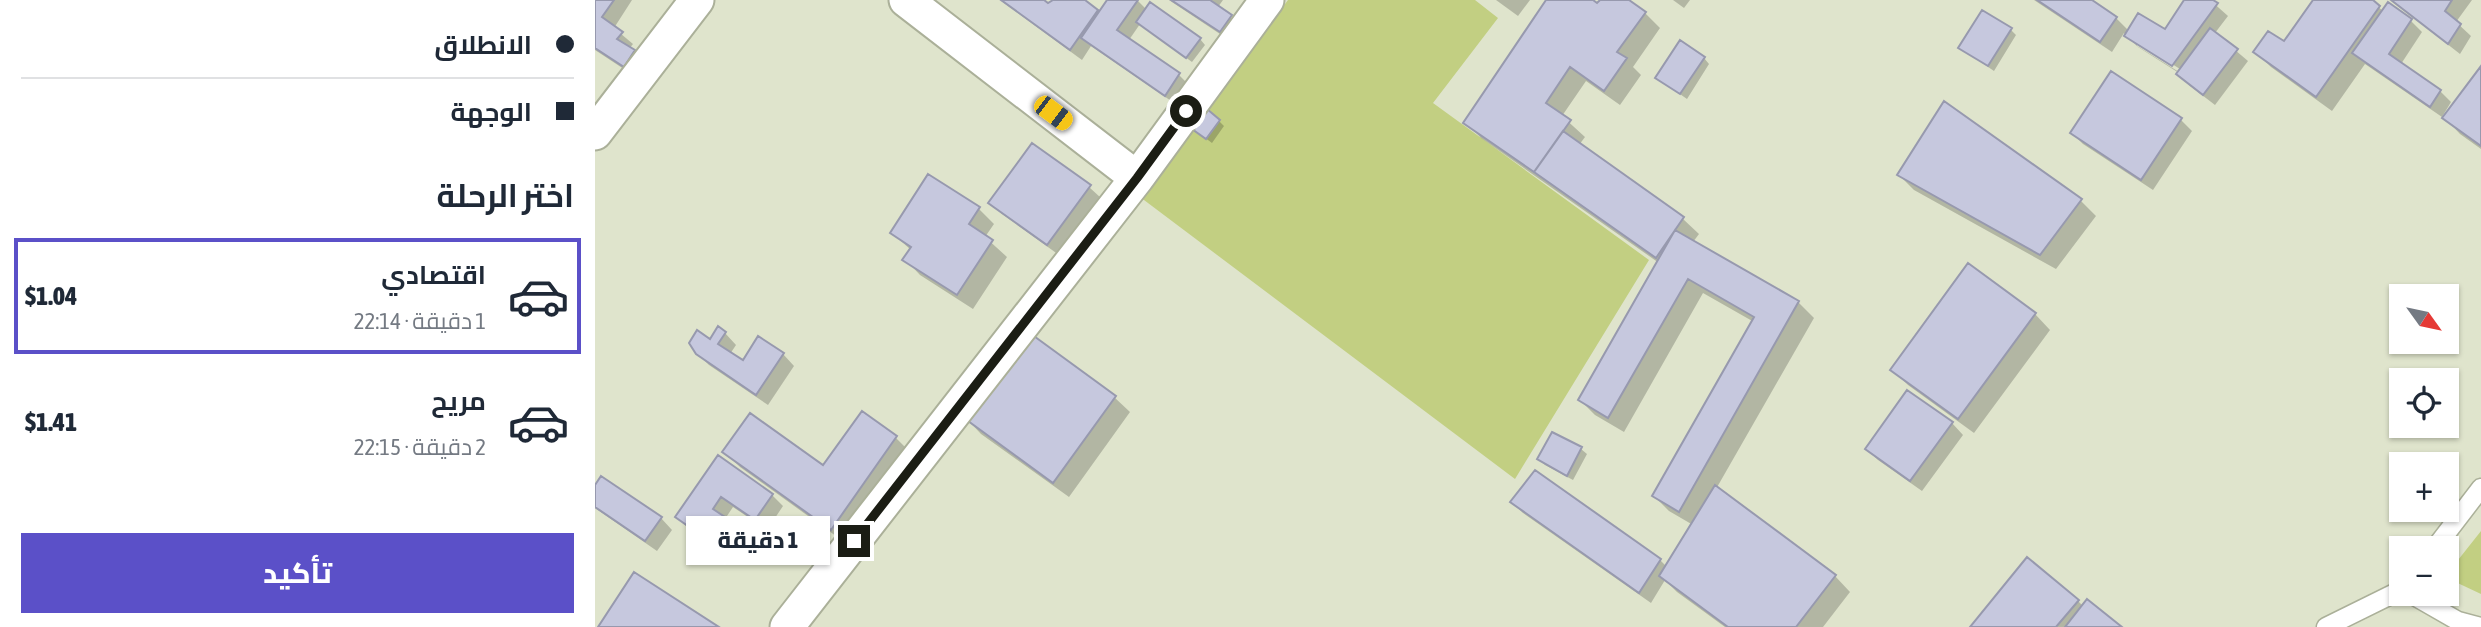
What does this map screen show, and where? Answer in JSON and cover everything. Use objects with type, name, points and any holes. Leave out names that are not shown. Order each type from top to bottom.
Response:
[{"type":"street","points":[[595,133],[697,0]]},
{"type":"street","points":[[906,0],[1137,178]]},
{"type":"street","points":[[787,627],[1137,178],[1267,0]]},
{"type":"lane","points":[[2444,536],[2481,488]]},
{"type":"lane","points":[[2326,627],[2389,596]]},
{"type":"lane","points":[[2432,606],[2458,621],[2481,627]]},
{"type":"green space","points":[[1288,0],[1475,0],[1498,18],[1433,103],[1649,260],[1515,479],[1140,197]]},
{"type":"green space","points":[[2481,531],[2481,594],[2459,584],[2459,559]]},
{"type":"building","points":[[595,0],[614,0],[602,17],[623,32],[617,39],[635,50],[624,67],[595,48]]},
{"type":"building","points":[[1001,0],[1044,0],[1048,3],[1053,0],[1085,0],[1098,10],[1070,50]]},
{"type":"building","points":[[1107,0],[1138,0],[1117,30],[1180,73],[1165,96],[1081,38]]},
{"type":"building","points":[[1171,0],[1210,0],[1232,15],[1220,32]]},
{"type":"building","points":[[1546,0],[1593,0],[1597,3],[1600,0],[1629,0],[1646,12],[1617,52],[1627,58],[1604,91],[1570,67],[1546,103],[1571,120],[1534,172],[1463,123]]},
{"type":"building","points":[[2037,0],[2092,0],[2117,17],[2100,42]]},
{"type":"building","points":[[2184,0],[2213,0],[2218,3],[2172,66],[2124,36],[2138,13],[2165,29]]},
{"type":"building","points":[[2313,0],[2373,0],[2380,6],[2316,97],[2253,52],[2268,31],[2284,41]]},
{"type":"building","points":[[2391,0],[2452,0],[2445,11],[2461,24],[2448,44]]},
{"type":"building","points":[[1150,2],[1201,38],[1186,58],[1136,22]]},
{"type":"building","points":[[2388,2],[2412,19],[2389,54],[2441,90],[2430,107],[2352,53]]},
{"type":"building","points":[[1982,10],[2012,28],[1988,66],[1958,48]]},
{"type":"building","points":[[2210,28],[2238,49],[2203,95],[2176,74]]},
{"type":"building","points":[[1680,40],[1705,57],[1680,94],[1655,78]]},
{"type":"building","points":[[2481,66],[2481,146],[2442,118]]},
{"type":"building","points":[[2111,71],[2182,118],[2141,180],[2070,133]]},
{"type":"building","points":[[1944,101],[2082,199],[2040,255],[1897,175]]},
{"type":"building","points":[[1207,109],[1220,120],[1206,139],[1192,129]]},
{"type":"building","points":[[1563,131],[1684,217],[1656,258],[1534,172]]},
{"type":"building","points":[[1032,143],[1091,185],[1047,245],[988,203]]},
{"type":"building","points":[[928,174],[980,207],[969,224],[993,240],[957,295],[902,260],[911,247],[890,233]]},
{"type":"building","points":[[1675,230],[1799,301],[1679,512],[1652,496],[1754,317],[1688,279],[1608,418],[1578,400]]},
{"type":"building","points":[[1968,263],[2036,313],[1958,419],[1890,370]]},
{"type":"building","points":[[718,326],[726,332],[718,344],[743,360],[758,336],[784,353],[756,395],[696,354],[689,343],[697,330],[710,339]]},
{"type":"building","points":[[1027,331],[1116,396],[1053,483],[964,418]]},
{"type":"building","points":[[1907,390],[1953,422],[1910,481],[1865,449]]},
{"type":"building","points":[[862,411],[897,436],[831,530],[722,452],[750,413],[823,465]]},
{"type":"building","points":[[1552,432],[1582,447],[1567,476],[1537,459]]},
{"type":"building","points":[[718,455],[773,494],[755,520],[721,497],[713,509],[737,525],[721,549],[675,517]]},
{"type":"building","points":[[1535,470],[1661,559],[1639,593],[1510,502]]},
{"type":"building","points":[[601,476],[662,517],[645,541],[595,507],[595,485]]},
{"type":"building","points":[[1715,485],[1836,575],[1796,627],[1728,627],[1659,576]]},
{"type":"building","points":[[2027,557],[2079,600],[2056,627],[1970,627]]},
{"type":"building","points":[[634,572],[719,627],[598,627]]},
{"type":"building","points":[[2087,599],[2122,627],[2065,627]]},
{"type":"route","points":[[854,541],[1137,178],[1186,111]]}]
